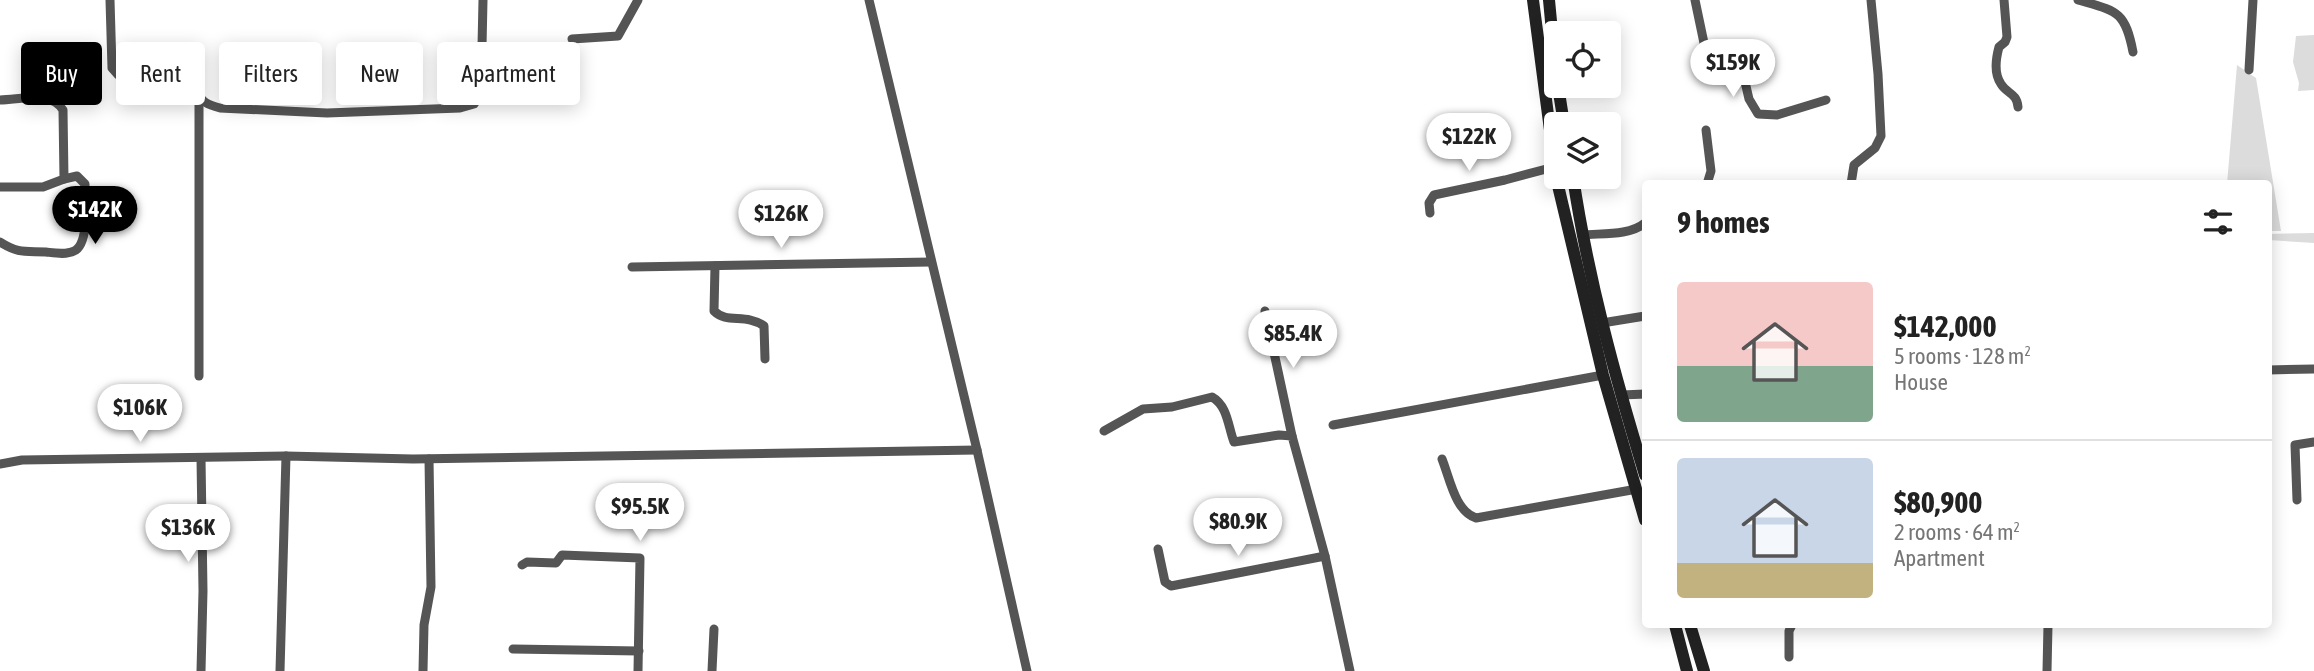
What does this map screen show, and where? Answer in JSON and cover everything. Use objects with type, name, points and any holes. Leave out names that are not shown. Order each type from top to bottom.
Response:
[{"type":"main road","points":[[1532,0],[1547,112]]},
{"type":"main road","points":[[1549,0],[1551,21]]},
{"type":"main road","points":[[1559,189],[1603,375],[1642,508]]},
{"type":"main road","points":[[1575,189],[1581,235],[1602,323],[1642,465]]},
{"type":"main road","points":[[1676,628],[1687,671]]},
{"type":"main road","points":[[1691,628],[1704,671]]},
{"type":"street","points":[[110,0],[112,68],[116,73]]},
{"type":"street","points":[[205,102],[212,106],[232,109],[327,113],[468,107],[478,101],[481,93],[482,0]]},
{"type":"street","points":[[572,39],[618,36],[638,0]]},
{"type":"street","points":[[869,0],[1027,671]]},
{"type":"street","points":[[1695,0],[1704,43],[1709,53],[1742,69],[1749,99],[1758,114],[1777,115],[1826,100]]},
{"type":"street","points":[[1852,180],[1854,165],[1875,148],[1881,136],[1871,0]]},
{"type":"street","points":[[2004,0],[2007,37],[2005,43],[1999,47],[1997,75],[2002,86],[2015,94],[2018,107]]},
{"type":"street","points":[[2078,0],[2108,8],[2119,14],[2129,32],[2133,52]]},
{"type":"street","points":[[2249,70],[2253,0]]},
{"type":"street","points":[[0,100],[49,98],[60,105],[63,110],[64,179]]},
{"type":"street","points":[[199,105],[199,376]]},
{"type":"street","points":[[1706,130],[1712,171],[1709,180]]},
{"type":"street","points":[[1430,213],[1429,203],[1434,195],[1544,175]]},
{"type":"street","points":[[0,187],[43,187],[77,176],[85,184],[85,233],[74,251],[22,252],[14,251],[0,242]]},
{"type":"street","points":[[1581,235],[1623,232],[1642,225]]},
{"type":"street","points":[[632,267],[931,262]]},
{"type":"street","points":[[715,266],[713,312],[721,317],[754,319],[764,326],[765,359]]},
{"type":"street","points":[[1265,311],[1292,436],[1325,556],[1350,671]]},
{"type":"street","points":[[1602,323],[1642,316]]},
{"type":"street","points":[[2272,370],[2314,369]]},
{"type":"street","points":[[1334,425],[1603,375]]},
{"type":"street","points":[[1622,395],[1642,394]]},
{"type":"street","points":[[1104,431],[1143,409],[1172,407],[1212,397],[1219,401],[1226,414],[1234,442],[1279,435],[1292,436]]},
{"type":"street","points":[[2297,500],[2295,445],[2314,442]]},
{"type":"street","points":[[0,464],[22,460],[286,456],[429,459],[977,450]]},
{"type":"street","points":[[280,671],[286,456]]},
{"type":"street","points":[[201,458],[201,671]]},
{"type":"street","points":[[423,671],[424,625],[430,597],[429,459]]},
{"type":"street","points":[[1442,459],[1461,507],[1467,515],[1476,518],[1637,489]]},
{"type":"street","points":[[1158,549],[1166,583],[1171,586],[1325,556]]},
{"type":"street","points":[[522,565],[527,562],[556,563],[562,555],[640,558],[638,671]]},
{"type":"street","points":[[1789,657],[1790,628]]},
{"type":"street","points":[[2047,671],[2048,628]]},
{"type":"street","points":[[712,671],[714,629]]},
{"type":"street","points":[[513,649],[639,652]]},
{"type":"shaded area","points":[[2314,35],[2314,90],[2298,91],[2299,83],[2293,62],[2296,36]]},
{"type":"shaded area","points":[[2237,65],[2256,78],[2281,231],[2272,231],[2272,180],[2227,180]]},
{"type":"shaded area","points":[[2314,233],[2314,243],[2272,240],[2272,234]]}]
